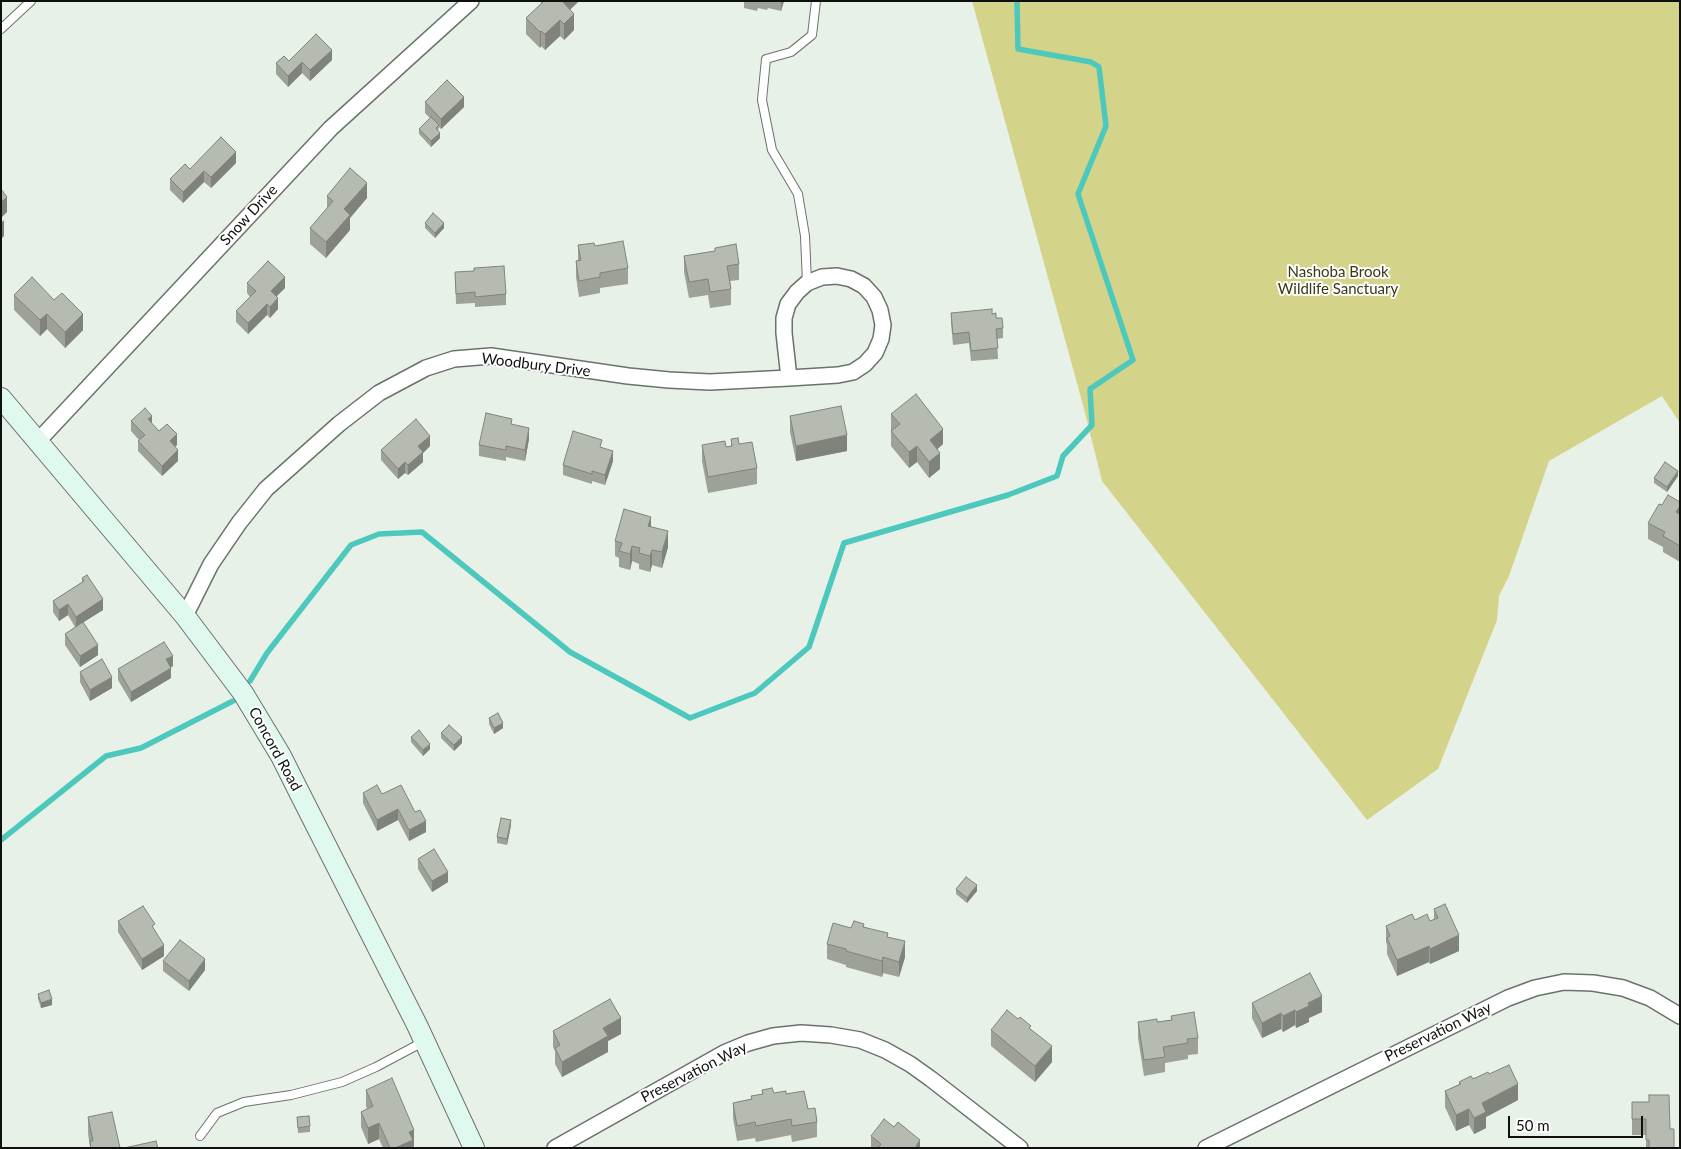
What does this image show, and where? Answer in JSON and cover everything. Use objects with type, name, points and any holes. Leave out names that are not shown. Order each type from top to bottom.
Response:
[{"type":"main road","name":"Concord Road","points":[[1,398],[185,616],[243,693],[281,756],[425,1042],[474,1148]]},
{"type":"street","name":"Snow Drive","points":[[38,441],[331,128],[471,1]]},
{"type":"street","name":"Woodbury Drive","points":[[185,616],[211,564],[239,523],[266,489],[339,424],[379,393],[426,368],[454,359],[491,356],[628,376],[710,382],[838,376],[852,372],[866,364],[875,353],[881,339],[883,325],[880,310],[874,297],[864,286],[851,279],[837,276],[822,277],[807,283]]},
{"type":"street","points":[[789,378],[784,318],[788,304],[807,283]]},
{"type":"street","name":"Preservation Way","points":[[1206,1148],[1508,998],[1535,988],[1564,982],[1593,983],[1622,988],[1650,998],[1680,1016]]},
{"type":"street","name":"Preservation Way","points":[[555,1148],[724,1053],[748,1043],[773,1036],[801,1033],[831,1035],[860,1040],[885,1050],[931,1079],[1020,1148]]},
{"type":"lane","points":[[1,29],[32,1]]},
{"type":"lane","points":[[807,283],[806,236],[798,194],[772,150],[762,100],[766,59],[791,52],[812,35],[816,1]]},
{"type":"lane","points":[[200,1136],[217,1113],[244,1102],[291,1096],[342,1082],[425,1042]]},
{"type":"green space","name":"Nashoba Brook Wildlife Sanctuary","points":[[972,1],[1680,1],[1680,423],[1662,396],[1549,461],[1509,576],[1499,596],[1497,620],[1438,769],[1367,820],[1102,481],[1083,405]]},
{"type":"building","points":[[544,1],[562,1],[574,14],[564,24],[560,20],[545,34],[540,32],[526,18]]},
{"type":"building","points":[[316,34],[332,50],[310,70],[302,62],[288,76],[276,63],[284,56],[289,61]]},
{"type":"building","points":[[447,80],[464,97],[441,119],[425,102]]},
{"type":"building","points":[[431,117],[439,125],[436,128],[440,133],[431,141],[419,129]]},
{"type":"building","points":[[221,137],[236,152],[211,177],[204,171],[183,192],[170,179],[185,164],[190,169]]},
{"type":"building","points":[[350,168],[367,183],[344,209],[350,215],[326,242],[310,228],[333,201],[327,196]]},
{"type":"building","points":[[1,189],[7,197],[1,202]]},
{"type":"building","points":[[433,213],[444,223],[435,233],[425,223]]},
{"type":"building","points":[[623,241],[628,268],[600,273],[600,277],[579,281],[576,261],[581,260],[578,245],[594,243],[595,246]]},
{"type":"building","points":[[736,244],[739,264],[727,266],[731,289],[710,292],[708,279],[689,282],[684,256],[715,251],[715,248]]},
{"type":"building","points":[[268,261],[285,277],[271,291],[278,298],[270,307],[267,304],[248,323],[236,311],[256,291],[247,283]]},
{"type":"building","points":[[504,266],[506,294],[475,297],[475,292],[456,294],[455,272],[474,271],[474,268]]},
{"type":"building","points":[[32,277],[54,300],[62,293],[83,314],[65,332],[47,314],[40,320],[14,295]]},
{"type":"building","points":[[992,309],[992,314],[996,313],[996,318],[1002,318],[1003,328],[996,329],[998,348],[971,351],[969,332],[953,334],[951,313]]},
{"type":"building","points":[[916,394],[943,429],[930,440],[940,453],[929,462],[917,446],[909,452],[891,431],[900,424],[891,414]]},
{"type":"building","points":[[841,406],[847,435],[796,446],[790,416]]},
{"type":"building","points":[[145,408],[152,416],[148,419],[159,431],[167,424],[177,434],[170,441],[178,450],[162,466],[138,441],[145,435],[131,421]]},
{"type":"building","points":[[486,413],[512,419],[511,424],[529,428],[525,450],[506,446],[506,450],[479,445]]},
{"type":"building","points":[[416,419],[430,436],[418,446],[423,452],[408,465],[405,462],[398,469],[381,450]]},
{"type":"building","points":[[573,431],[602,440],[600,447],[613,451],[605,475],[592,471],[592,474],[563,465]]},
{"type":"building","points":[[738,438],[739,444],[752,442],[757,468],[708,477],[702,445],[725,441],[726,447],[732,446],[731,439]]},
{"type":"building","points":[[1665,462],[1678,471],[1667,487],[1654,478]]},
{"type":"building","points":[[1668,495],[1680,502],[1676,512],[1680,514],[1680,546],[1663,536],[1665,532],[1648,523],[1659,504],[1662,505]]},
{"type":"building","points":[[624,509],[651,517],[648,526],[668,531],[662,552],[652,550],[650,556],[639,553],[640,548],[632,546],[630,554],[619,551],[622,543],[615,541]]},
{"type":"building","points":[[87,575],[103,599],[76,617],[68,604],[59,610],[53,601],[84,581],[82,578]]},
{"type":"building","points":[[83,622],[98,645],[80,656],[65,634]]},
{"type":"building","points":[[164,642],[173,656],[166,659],[171,668],[131,692],[118,669]]},
{"type":"building","points":[[102,659],[112,677],[90,690],[80,672]]},
{"type":"building","points":[[498,713],[503,723],[494,728],[489,718]]},
{"type":"building","points":[[449,725],[462,737],[454,745],[441,733]]},
{"type":"building","points":[[419,730],[430,744],[423,750],[411,737]]},
{"type":"building","points":[[377,785],[382,794],[401,785],[415,812],[420,810],[426,821],[409,830],[398,809],[377,820],[363,793]]},
{"type":"building","points":[[501,818],[511,820],[507,839],[497,837]]},
{"type":"building","points":[[434,849],[448,872],[432,881],[418,859]]},
{"type":"building","points":[[966,877],[977,885],[967,898],[956,889]]},
{"type":"building","points":[[1445,904],[1459,935],[1430,949],[1429,946],[1397,960],[1387,938],[1390,936],[1386,926],[1412,914],[1415,920],[1427,914],[1430,921],[1438,918],[1434,909]]},
{"type":"building","points":[[143,906],[155,924],[152,926],[164,945],[142,959],[118,921]]},
{"type":"building","points":[[854,921],[864,924],[863,927],[888,933],[887,937],[905,941],[899,962],[883,957],[882,961],[827,944],[833,923],[851,928]]},
{"type":"building","points":[[180,940],[205,959],[189,981],[163,961]]},
{"type":"building","points":[[1310,973],[1322,996],[1308,1003],[1309,1006],[1296,1012],[1295,1010],[1283,1016],[1281,1013],[1262,1023],[1252,1003]]},
{"type":"building","points":[[49,990],[52,999],[41,1003],[38,994]]},
{"type":"building","points":[[610,999],[621,1018],[603,1028],[608,1036],[562,1062],[555,1048],[560,1045],[553,1031]]},
{"type":"building","points":[[1007,1010],[1018,1019],[1020,1017],[1031,1026],[1029,1028],[1052,1046],[1035,1066],[991,1030]]},
{"type":"building","points":[[1194,1012],[1198,1038],[1187,1039],[1188,1043],[1163,1047],[1165,1057],[1144,1060],[1138,1022],[1157,1019],[1157,1022],[1172,1020],[1171,1016]]},
{"type":"building","points":[[1509,1065],[1518,1084],[1482,1103],[1486,1112],[1474,1118],[1469,1109],[1456,1115],[1445,1091],[1461,1084],[1459,1082],[1471,1076],[1473,1079]]},
{"type":"building","points":[[392,1078],[414,1130],[409,1132],[413,1140],[395,1148],[390,1148],[379,1123],[368,1128],[361,1112],[373,1106],[366,1090]]},
{"type":"building","points":[[772,1088],[774,1093],[786,1091],[786,1094],[804,1091],[808,1109],[815,1108],[817,1122],[792,1126],[791,1119],[756,1126],[755,1122],[737,1126],[733,1103],[752,1099],[751,1096],[763,1094],[762,1090]]},
{"type":"building","points":[[1649,1095],[1669,1095],[1670,1129],[1674,1129],[1674,1148],[1649,1148],[1649,1140],[1646,1140],[1646,1119],[1632,1119],[1632,1102],[1649,1102]]},
{"type":"building","points":[[112,1112],[120,1148],[91,1148],[90,1141],[93,1141],[88,1117]]},
{"type":"building","points":[[309,1116],[310,1126],[298,1128],[297,1117]]},
{"type":"building","points":[[884,1119],[894,1127],[898,1122],[920,1140],[916,1146],[919,1148],[878,1148],[881,1144],[871,1136]]},
{"type":"building","points":[[156,1141],[158,1148],[124,1148]]},
{"type":"waterway","points":[[250,681],[267,653],[351,545],[379,534],[422,532],[570,652],[690,718],[755,693],[809,647],[844,543],[1008,495],[1057,476],[1063,456],[1092,425],[1090,389],[1133,360],[1078,194],[1106,126],[1099,67],[1091,62],[1018,49],[1017,1]]},
{"type":"waterway","points":[[1,840],[106,756],[141,748],[233,701]]}]
